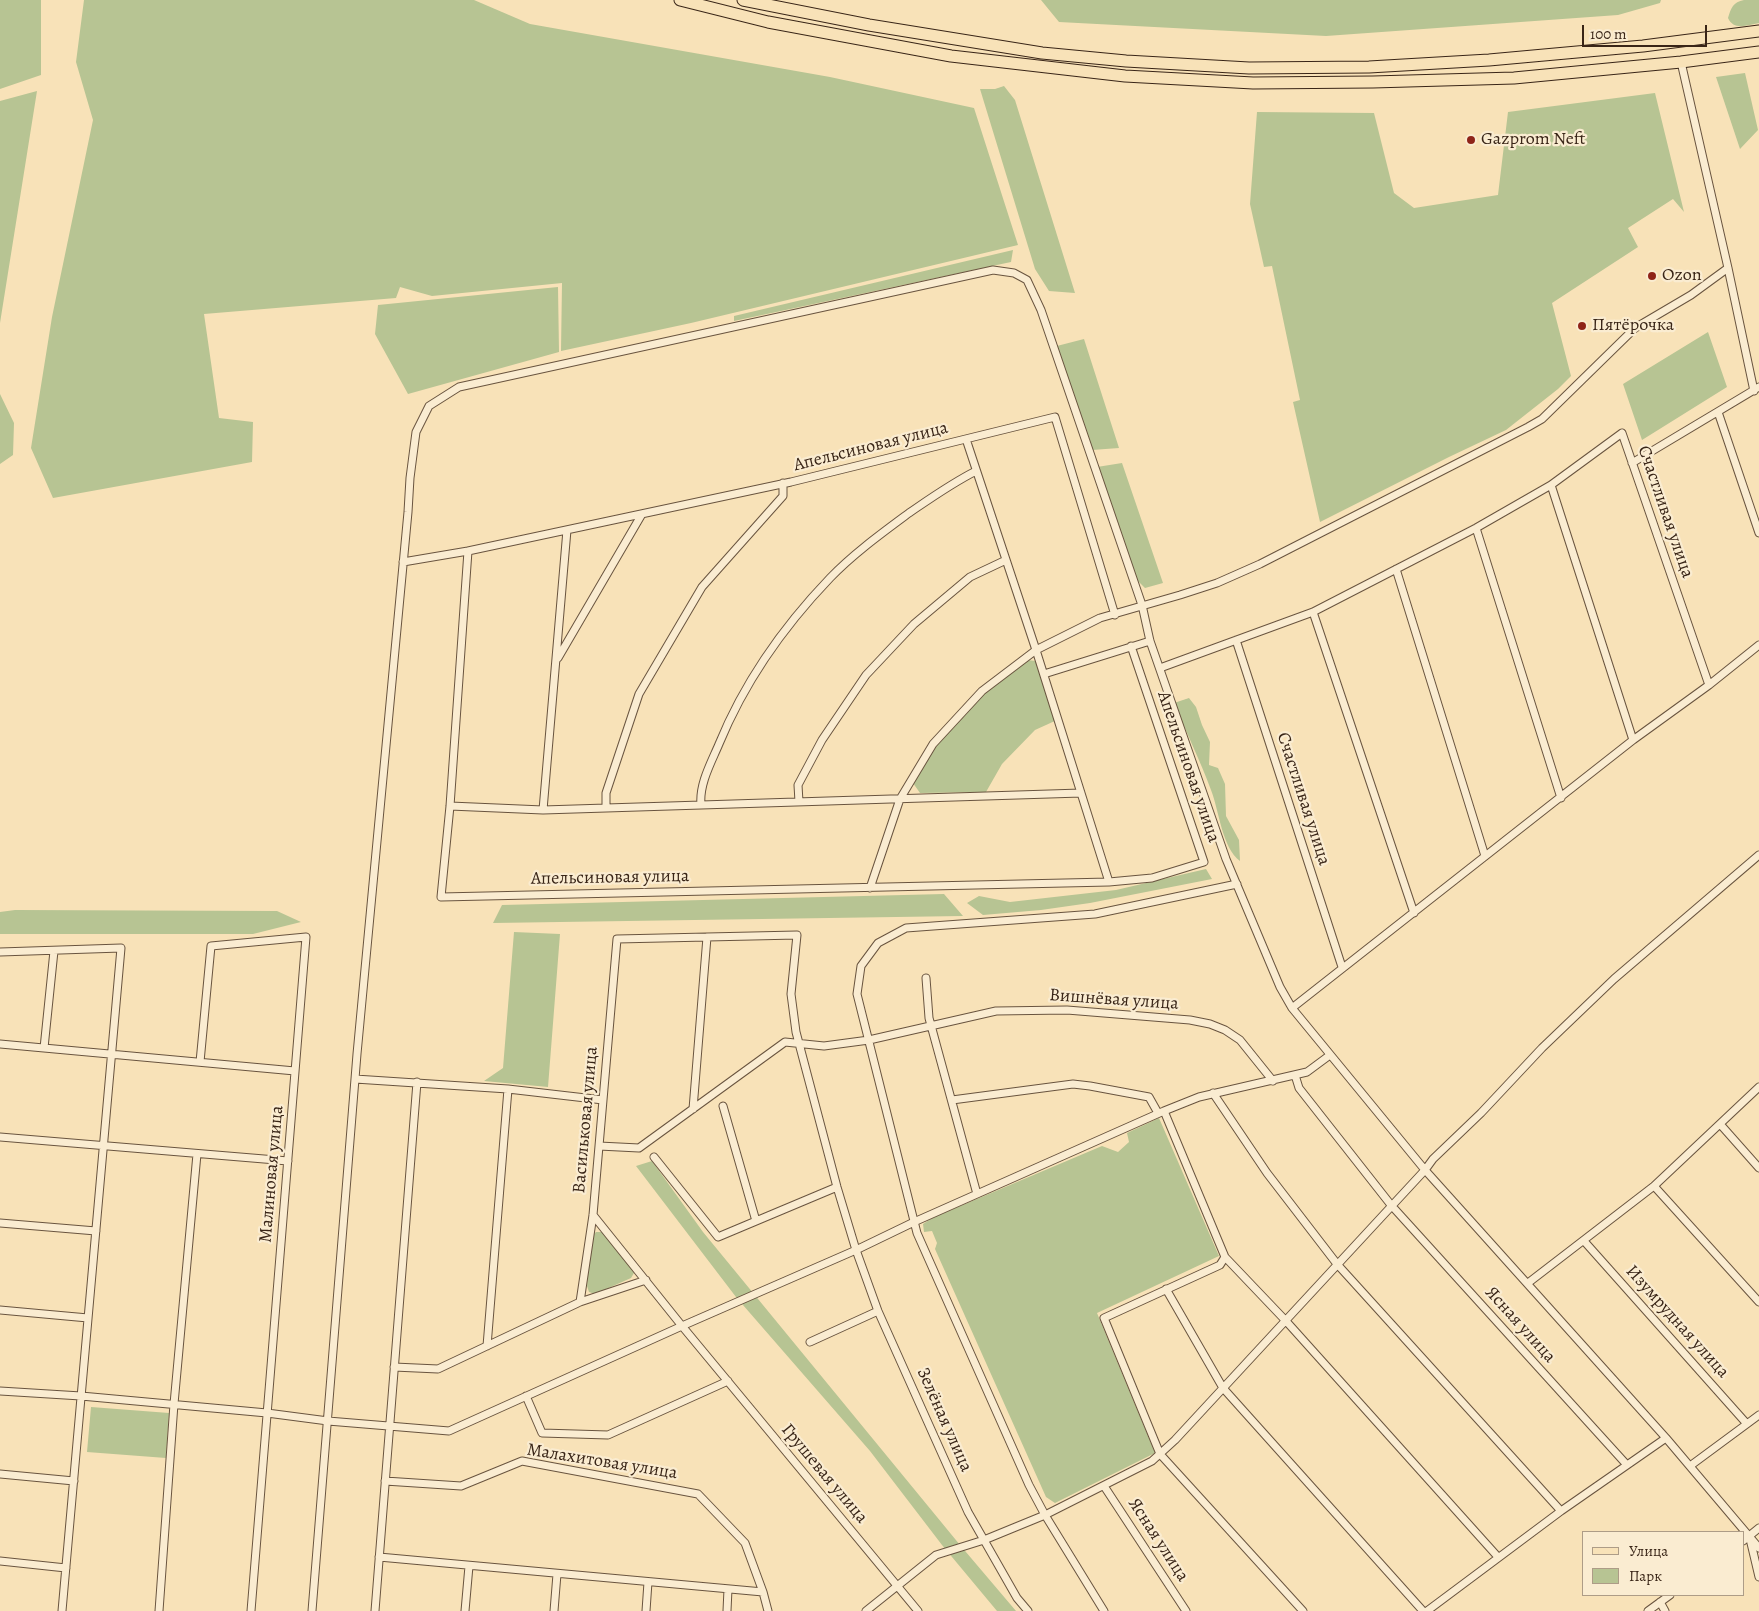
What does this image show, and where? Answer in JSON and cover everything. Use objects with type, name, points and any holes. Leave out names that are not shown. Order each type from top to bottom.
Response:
[{"type":"main road","points":[[680,0],[768,22],[950,56],[1125,76],[1253,82],[1373,82],[1514,78],[1681,62],[1759,52]]},
{"type":"main road","points":[[743,0],[869,25],[1042,53],[1126,61],[1249,68],[1370,66],[1489,60],[1643,46],[1759,31]]},
{"type":"main road","points":[[865,41],[869,25]]},
{"type":"street","points":[[1632,463],[1757,389],[1681,62]]},
{"type":"street","points":[[870,888],[900,799],[932,744],[982,691],[1036,650],[1100,618],[1216,583],[1260,564],[1528,427],[1542,419],[1635,328],[1691,295],[1728,268]]},
{"type":"street","points":[[312,1611],[355,1079],[410,478],[416,432],[429,406],[459,387],[993,270],[1014,273],[1027,280],[1041,310],[1142,605],[1150,641],[1226,860],[1280,987],[1292,1008],[1425,1170],[1690,1466],[1740,1531]]},
{"type":"street","points":[[1718,412],[1759,533]]},
{"type":"street","name":"Апельсиновая улица","points":[[1115,614],[1055,418],[783,483],[468,551],[450,806],[441,897],[1109,882],[1152,878],[1204,862],[1131,646]]},
{"type":"street","name":"Счастливая улица","points":[[1160,668],[1313,612],[1476,528],[1551,485],[1622,433],[1709,685]]},
{"type":"street","name":"Апельсиновая улица","points":[[966,439],[1044,674],[1109,882]]},
{"type":"street","points":[[701,805],[700,796],[706,775],[728,721],[774,644],[830,577],[879,535],[949,485],[976,471]]},
{"type":"street","name":"Апельсиновая улица","points":[[606,808],[606,793],[639,694],[702,587],[783,496],[783,483]]},
{"type":"street","points":[[1551,485],[1633,740]]},
{"type":"street","points":[[557,660],[642,514]]},
{"type":"street","points":[[1476,528],[1561,798]]},
{"type":"street","points":[[543,810],[567,530]]},
{"type":"street","points":[[403,562],[468,551]]},
{"type":"street","points":[[798,802],[798,785],[822,740],[866,674],[914,624],[970,577],[1006,560]]},
{"type":"street","points":[[1396,569],[1485,856]]},
{"type":"street","points":[[1313,612],[1414,913]]},
{"type":"street","name":"Счастливая улица","points":[[1236,640],[1342,967]]},
{"type":"street","points":[[1044,674],[1150,641]]},
{"type":"street","points":[[1292,1008],[1633,740],[1709,685],[1759,645]]},
{"type":"street","points":[[450,806],[543,810],[1081,793]]},
{"type":"street","points":[[866,1611],[936,1555],[984,1540],[1045,1516],[1152,1461],[1286,1321],[1433,1159],[1481,1113],[1542,1048],[1614,979],[1759,855]]},
{"type":"street","points":[[1104,1611],[1045,1516],[917,1233],[857,994],[862,966],[878,942],[906,928],[1095,914],[1237,884]]},
{"type":"street","points":[[693,1109],[707,937],[797,935],[791,994],[799,1043]]},
{"type":"street","name":"Малиновая улица","points":[[200,1062],[211,946],[306,937],[251,1611]]},
{"type":"street","name":"Васильковая улица","points":[[580,1302],[593,1215],[617,939],[707,937]]},
{"type":"street","points":[[0,952],[120,948],[62,1611]]},
{"type":"street","points":[[44,1048],[54,951]]},
{"type":"street","points":[[926,978],[928,1018],[932,1026],[977,1194]]},
{"type":"street","name":"Вишнёвая улица","points":[[599,1146],[639,1148],[784,1042],[824,1046],[869,1040],[996,1012],[1058,1010],[1190,1020],[1225,1030],[1240,1040],[1273,1081]]},
{"type":"street","name":"Зелёная улица","points":[[799,1043],[837,1187],[856,1250],[878,1311],[968,1512],[1017,1598],[1028,1611]]},
{"type":"street","points":[[0,1044],[295,1071]]},
{"type":"street","points":[[0,1391],[174,1404],[328,1421],[450,1430],[1161,1112],[1213,1093],[1307,1072],[1330,1055]]},
{"type":"street","points":[[1295,1075],[1299,1088],[1392,1205]]},
{"type":"street","points":[[355,1079],[508,1089],[603,1100]]},
{"type":"street","points":[[375,1611],[417,1082]]},
{"type":"street","points":[[952,1100],[1073,1084],[1149,1097],[1161,1112],[1225,1257],[1286,1321],[1498,1557]]},
{"type":"street","points":[[1528,1283],[1654,1186],[1759,1087]]},
{"type":"street","points":[[487,1346],[508,1089]]},
{"type":"street","points":[[1213,1093],[1267,1173],[1337,1264],[1561,1511]]},
{"type":"street","points":[[723,1106],[756,1221]]},
{"type":"street","points":[[1720,1124],[1759,1168]]},
{"type":"street","points":[[0,1137],[288,1161]]},
{"type":"street","points":[[159,1611],[174,1404],[197,1154]]},
{"type":"street","points":[[654,1157],[718,1238],[837,1187]]},
{"type":"street","points":[[1654,1186],[1759,1302]]},
{"type":"street","name":"Ясная улица","points":[[1392,1205],[1626,1465]]},
{"type":"street","name":"Грушевая улица","points":[[593,1215],[682,1326],[918,1611]]},
{"type":"street","points":[[0,1223],[96,1231]]},
{"type":"street","name":"Изумрудная улица","points":[[1584,1241],[1747,1424]]},
{"type":"street","points":[[1225,1257],[1220,1264],[1104,1318],[1160,1454],[1303,1611]]},
{"type":"street","points":[[394,1366],[438,1369],[580,1302],[646,1280]]},
{"type":"street","points":[[1166,1289],[1223,1388],[1423,1611]]},
{"type":"street","points":[[0,1310],[88,1318]]},
{"type":"street","points":[[810,1342],[878,1311]]},
{"type":"street","points":[[526,1396],[542,1433],[608,1435],[728,1381]]},
{"type":"street","points":[[1690,1466],[1759,1415]]},
{"type":"street","points":[[1427,1611],[1561,1511],[1666,1438]]},
{"type":"street","name":"Малахитовая улица","points":[[385,1481],[460,1486],[522,1461],[698,1494],[745,1543],[768,1611]]},
{"type":"street","points":[[0,1474],[74,1481]]},
{"type":"street","name":"Ясная улица","points":[[1104,1486],[1186,1611]]},
{"type":"street","points":[[1746,1539],[1759,1528]]},
{"type":"street","points":[[1746,1539],[1759,1548]]},
{"type":"street","points":[[1746,1539],[1759,1577]]},
{"type":"street","points":[[379,1557],[763,1592]]},
{"type":"street","points":[[0,1561],[66,1568]]},
{"type":"street","points":[[465,1611],[469,1566]]},
{"type":"street","points":[[554,1611],[557,1574]]},
{"type":"street","points":[[646,1611],[648,1582]]},
{"type":"street","points":[[727,1611],[728,1589]]},
{"type":"street","points":[[1648,1611],[1669,1596]]},
{"type":"street","points":[[1660,1602],[1665,1611]]},
{"type":"green space","points":[[0,0],[41,0],[41,75],[0,89]]},
{"type":"green space","points":[[84,0],[474,0],[530,24],[830,77],[974,108],[1018,245],[691,323],[561,351],[562,283],[432,296],[400,287],[396,298],[204,314],[219,418],[253,422],[252,462],[53,498],[31,448],[52,317],[93,120],[76,62]]},
{"type":"green space","points":[[1041,0],[1661,0],[1660,3],[1618,15],[1326,36],[1059,22]]},
{"type":"green space","points":[[1759,0],[1759,23],[1737,26],[1728,18],[1731,8],[1737,2]]},
{"type":"green space","points":[[1745,73],[1758,130],[1740,149],[1716,77]]},
{"type":"green space","points":[[1004,86],[1015,100],[1075,293],[1049,291],[1035,269],[980,89],[995,89]]},
{"type":"green space","points":[[37,91],[0,323],[0,101]]},
{"type":"green space","points":[[1655,93],[1684,212],[1673,199],[1628,228],[1638,247],[1552,303],[1571,376],[1558,389],[1506,430],[1320,522],[1293,402],[1300,400],[1272,266],[1264,267],[1250,204],[1257,112],[1374,113],[1394,193],[1414,208],[1498,195],[1508,112]]},
{"type":"green space","points":[[1013,250],[1011,262],[734,321],[734,316]]},
{"type":"green space","points":[[558,287],[559,352],[408,394],[375,334],[378,305]]},
{"type":"green space","points":[[1708,332],[1727,387],[1642,440],[1623,384]]},
{"type":"green space","points":[[1084,339],[1119,448],[1092,450],[1053,347]]},
{"type":"green space","points":[[0,394],[14,423],[13,455],[0,464]]},
{"type":"green space","points":[[1122,463],[1163,583],[1145,588],[1130,573],[1097,467]]},
{"type":"green space","points":[[1027,660],[1036,661],[1057,720],[1035,730],[1002,764],[986,792],[920,793],[913,783],[930,753],[968,707]]},
{"type":"green space","points":[[1189,698],[1196,707],[1210,742],[1209,765],[1218,768],[1225,784],[1226,816],[1239,840],[1240,861],[1234,855],[1225,838],[1211,790],[1174,703]]},
{"type":"green space","points":[[1206,869],[1212,879],[1090,903],[1041,910],[983,915],[967,903],[979,896],[1010,902],[1116,890]]},
{"type":"green space","points":[[944,894],[963,916],[493,923],[502,905]]},
{"type":"green space","points":[[15,910],[277,911],[301,922],[253,934],[0,934],[0,912]]},
{"type":"green space","points":[[514,932],[560,934],[548,1087],[484,1081],[503,1068]]},
{"type":"green space","points":[[1159,1118],[1219,1256],[1097,1313],[1155,1453],[1055,1503],[1046,1497],[935,1249],[937,1243],[932,1231],[924,1232],[923,1224],[932,1218],[1102,1146],[1118,1152],[1129,1142],[1127,1133]]},
{"type":"green space","points":[[652,1161],[703,1232],[1016,1611],[997,1611],[942,1545],[870,1451],[736,1297],[636,1166]]},
{"type":"green space","points":[[596,1232],[603,1232],[634,1267],[634,1273],[631,1278],[595,1294],[589,1292],[587,1286],[591,1237]]},
{"type":"green space","points":[[91,1407],[169,1413],[166,1458],[87,1452]]},
{"type":"place","name":"Gazprom Neft","points":[[1471,140]]},
{"type":"place","name":"Ozon","points":[[1652,276]]},
{"type":"place","name":"Пятёрочка","points":[[1582,326]]}]
